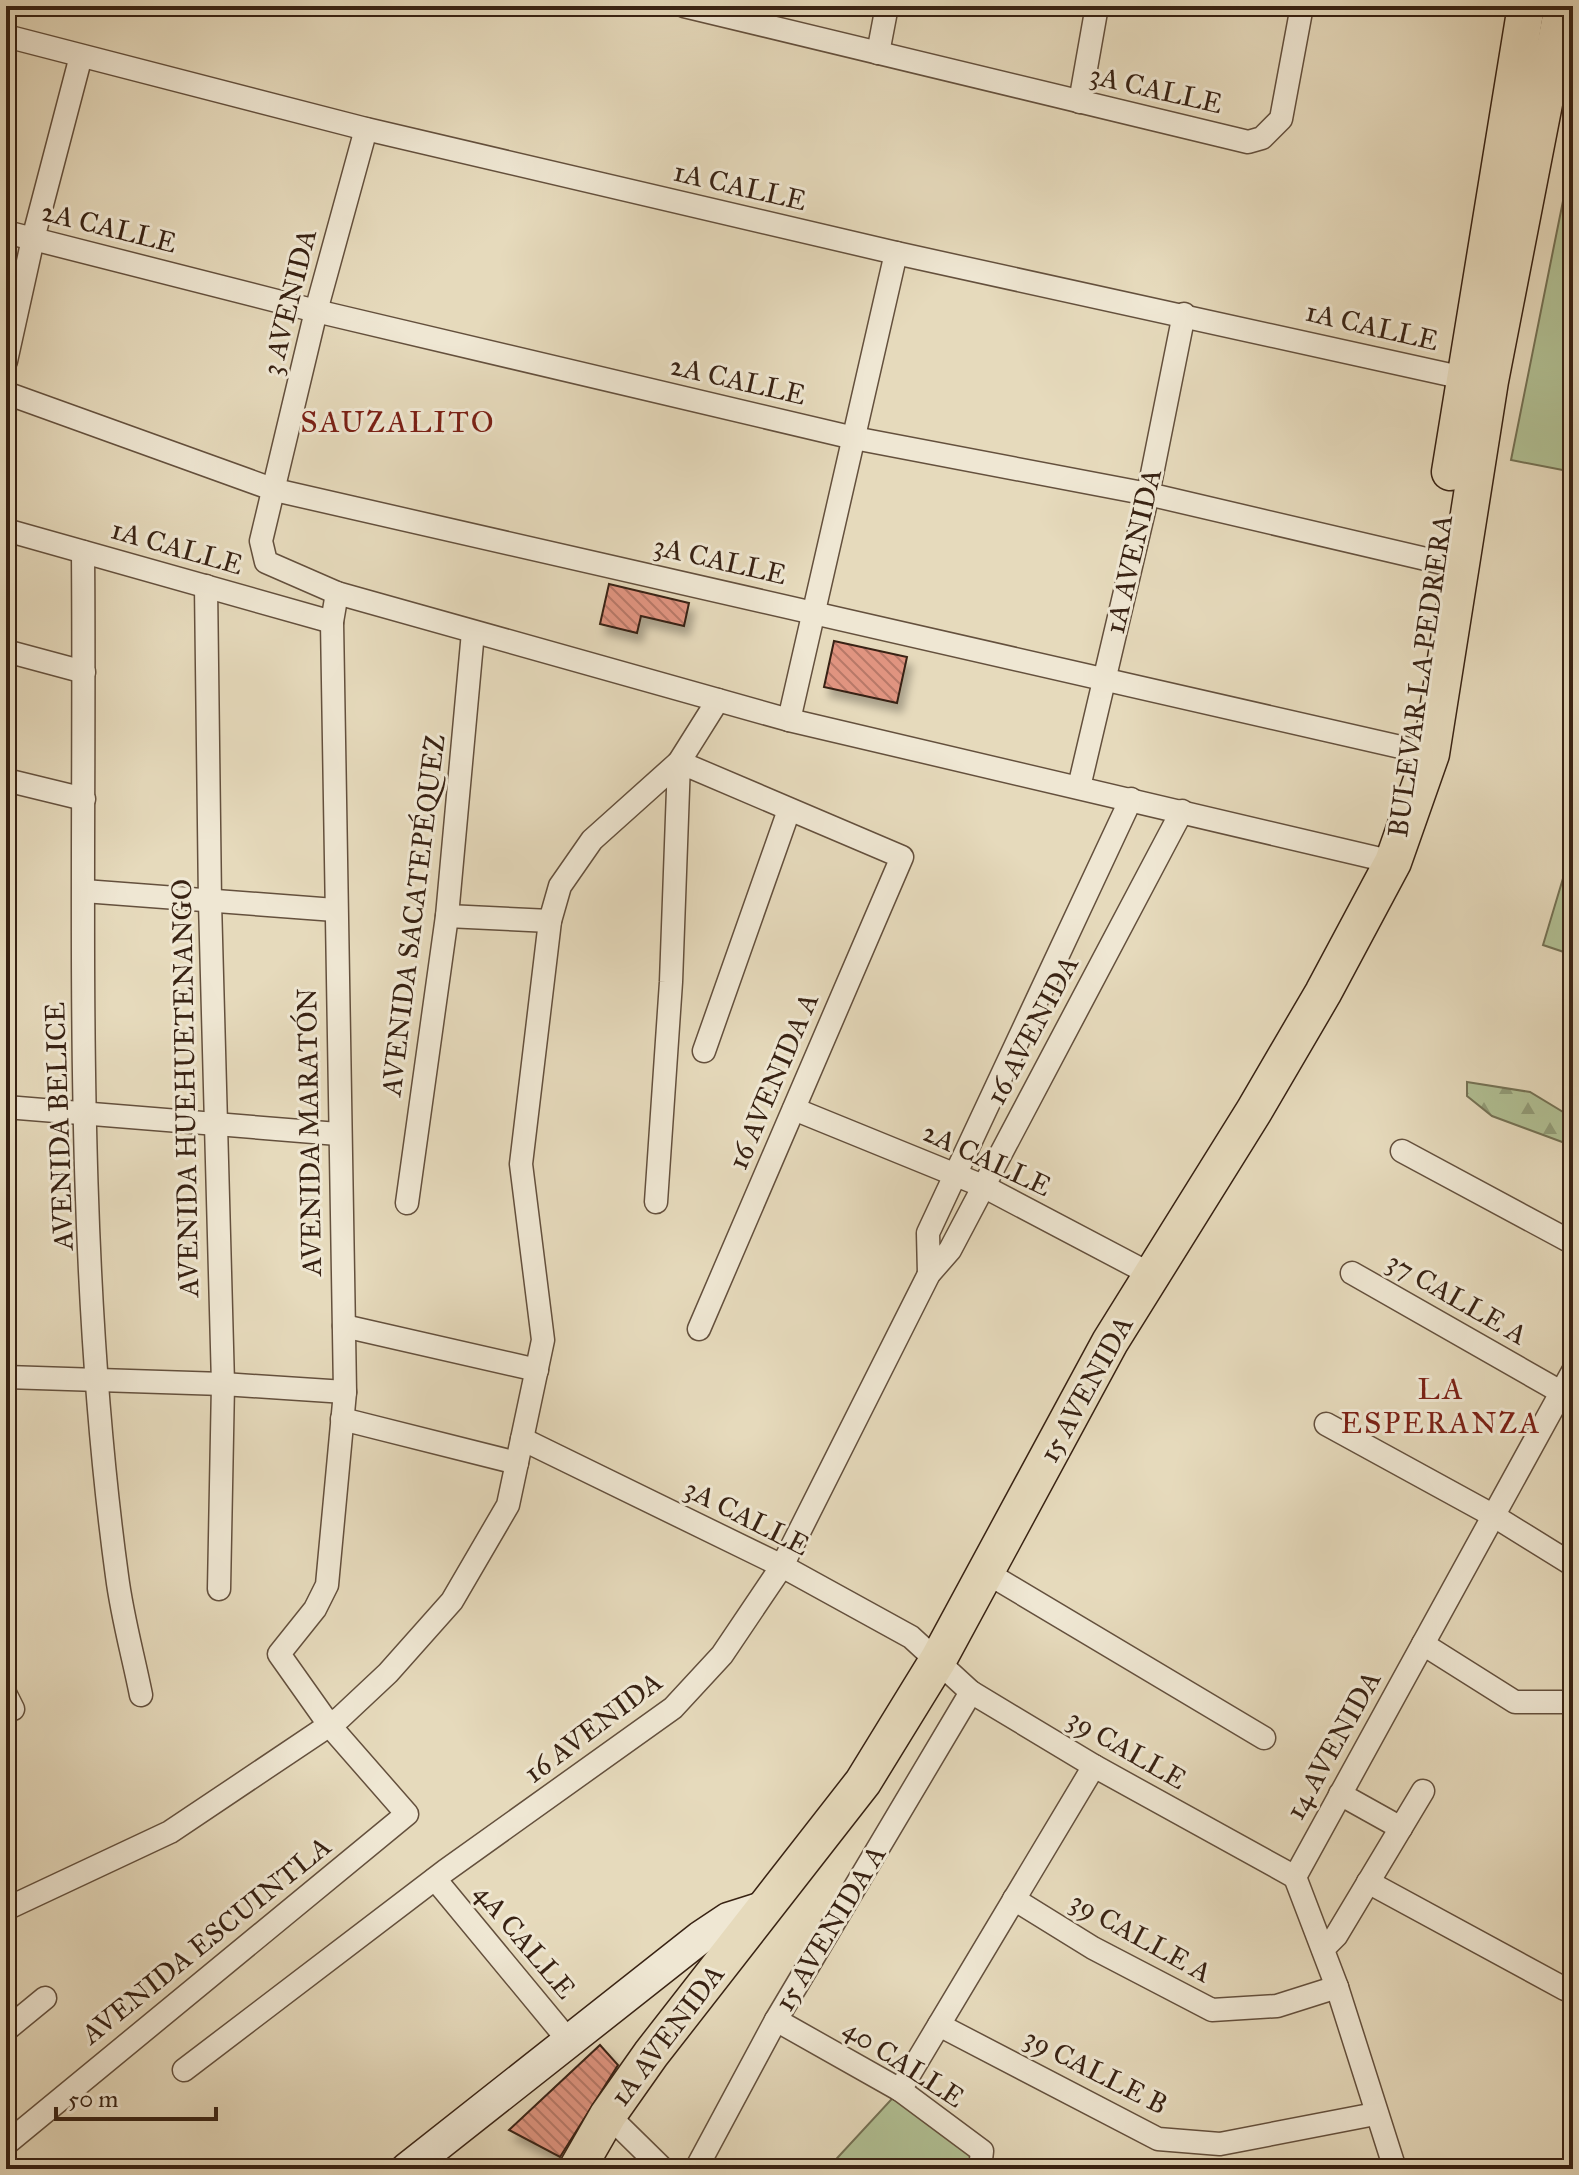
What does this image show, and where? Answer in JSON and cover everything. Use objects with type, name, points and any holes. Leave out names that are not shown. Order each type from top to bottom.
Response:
[{"type":"main road","name":"BULEVAR LA PEDRERA","points":[[1393,862],[1420,751],[1448,565],[1464,378],[1526,6]]},
{"type":"main road","name":"BULEVAR LA PEDRERA","points":[[1448,565],[1490,381],[1563,6]]},
{"type":"main road","name":"15 AVENIDA","points":[[766,1907],[863,1782],[938,1660],[984,1571],[1150,1274],[1270,1085],[1393,862]]},
{"type":"main road","name":"1A AVENIDA","points":[[577,2169],[608,2115],[766,1907]]},
{"type":"street","name":"3A CALLE","points":[[684,6],[1248,142],[1262,138],[1281,119],[1302,6]]},
{"type":"street","points":[[878,53],[887,6]]},
{"type":"street","points":[[1080,102],[1097,6]]},
{"type":"street","name":"1A CALLE","points":[[6,36],[366,129],[896,253],[1464,378]]},
{"type":"street","points":[[6,361],[33,239],[81,56]]},
{"type":"street","name":"3 AVENIDA","points":[[266,562],[261,541],[316,311],[366,129]]},
{"type":"street","name":"2A CALLE","points":[[6,232],[316,311],[854,438],[1148,494],[1448,565]]},
{"type":"street","points":[[789,720],[896,253]]},
{"type":"street","name":"1A AVENIDA","points":[[1079,787],[1148,494],[1184,314]]},
{"type":"street","name":"3A CALLE","points":[[6,393],[275,490],[812,611],[1102,681],[1420,751]]},
{"type":"street","name":"1A CALLE","points":[[6,530],[332,622]]},
{"type":"street","name":"AVENIDA BELICE","points":[[83,552],[86,1115],[97,1382],[117,1577],[141,1695]]},
{"type":"street","name":"1A CALLE","points":[[266,562],[337,593],[789,720],[1393,862]]},
{"type":"street","name":"AVENIDA HUEHUETENANGO","points":[[206,586],[210,902],[223,1384],[219,1589]]},
{"type":"street","name":"AVENIDA MARATÓN","points":[[330,1726],[279,1654],[315,1609],[327,1585],[345,1392],[338,1134],[332,622],[337,593]]},
{"type":"street","name":"AVENIDA SACATEPÉQUEZ","points":[[407,1203],[447,916],[473,632]]},
{"type":"street","points":[[6,651],[84,672]]},
{"type":"street","points":[[6,1909],[170,1832],[330,1726],[388,1673],[452,1601],[508,1505],[543,1340],[521,1164],[550,921],[560,886],[592,840],[679,762],[718,700]]},
{"type":"street","points":[[679,762],[789,810],[704,1051]]},
{"type":"street","points":[[656,1202],[671,982],[679,762]]},
{"type":"street","points":[[6,780],[84,799]]},
{"type":"street","name":"16 AVENIDA","points":[[929,1274],[928,1233],[1131,799]]},
{"type":"street","name":"16 AVENIDA A","points":[[699,1329],[902,857],[789,810]]},
{"type":"street","name":"16 AVENIDA","points":[[184,2070],[440,1875],[673,1708],[722,1655],[782,1566],[929,1274],[950,1250],[1182,811]]},
{"type":"street","points":[[84,891],[335,910]]},
{"type":"street","points":[[447,916],[550,921]]},
{"type":"street","points":[[6,1107],[338,1134]]},
{"type":"street","name":"2A CALLE","points":[[794,1109],[983,1186],[1150,1274]]},
{"type":"street","points":[[1402,1151],[1573,1243]]},
{"type":"street","name":"37 CALLE A","points":[[1352,1273],[1568,1396]]},
{"type":"street","points":[[344,1326],[537,1370]]},
{"type":"street","name":"14 AVENIDA","points":[[1295,1877],[1494,1516],[1568,1396],[1573,1371]]},
{"type":"street","points":[[6,1377],[223,1384],[345,1392]]},
{"type":"street","points":[[342,1419],[517,1463]]},
{"type":"street","points":[[1326,1424],[1494,1516],[1573,1565]]},
{"type":"street","name":"3A CALLE","points":[[522,1439],[782,1566],[911,1637],[938,1660]]},
{"type":"street","points":[[984,1571],[1264,1738]]},
{"type":"street","points":[[1423,1644],[1515,1702],[1573,1702]]},
{"type":"street","name":"39 CALLE","points":[[938,1660],[971,1692],[1094,1766],[1295,1877]]},
{"type":"street","name":"15 AVENIDA A","points":[[696,2169],[776,2020],[971,1692]]},
{"type":"street","name":"AVENIDA ESCUINTLA","points":[[6,2144],[407,1814],[330,1726]]},
{"type":"street","points":[[900,2090],[1094,1766]]},
{"type":"street","points":[[1323,1949],[1336,1936],[1423,1791]]},
{"type":"street","points":[[1340,1794],[1401,1828]]},
{"type":"street","name":"4A CALLE","points":[[440,1875],[573,2037]]},
{"type":"street","points":[[1295,1877],[1337,1987],[1395,2169]]},
{"type":"street","points":[[1368,1882],[1565,1989]]},
{"type":"street","name":"39 CALLE A","points":[[1014,1899],[1093,1948],[1212,2010],[1277,2006],[1337,1987]]},
{"type":"street","points":[[407,2169],[719,1925],[766,1907]]},
{"type":"street","name":"AVENIDA ESCUINTLA","points":[[6,2030],[45,1998]]},
{"type":"street","name":"40 CALLE","points":[[776,2020],[900,2090],[982,2151],[980,2169]]},
{"type":"street","name":"39 CALLE B","points":[[939,2025],[1158,2139],[1220,2144],[1375,2114]]},
{"type":"street","points":[[608,2115],[663,2169]]},
{"type":"green space","points":[[1566,186],[1573,187],[1573,472],[1511,460]]},
{"type":"green space","points":[[1573,845],[1573,955],[1543,945]]},
{"type":"green space","points":[[1467,1082],[1530,1092],[1573,1118],[1573,1146],[1492,1116],[1467,1096]]},
{"type":"green space","points":[[900,2090],[982,2151],[982,2169],[827,2169]]},
{"type":"building","points":[[609,584],[689,603],[684,626],[641,616],[637,633],[600,624]]},
{"type":"building","points":[[834,641],[907,657],[897,703],[824,687]]},
{"type":"building","points":[[600,2045],[618,2065],[560,2157],[509,2130]]},
{"type":"district","name":"SAUZALITO","points":[[398,422]]},
{"type":"district","name":"LA ESPERANZA","points":[[1441,1406]]}]
